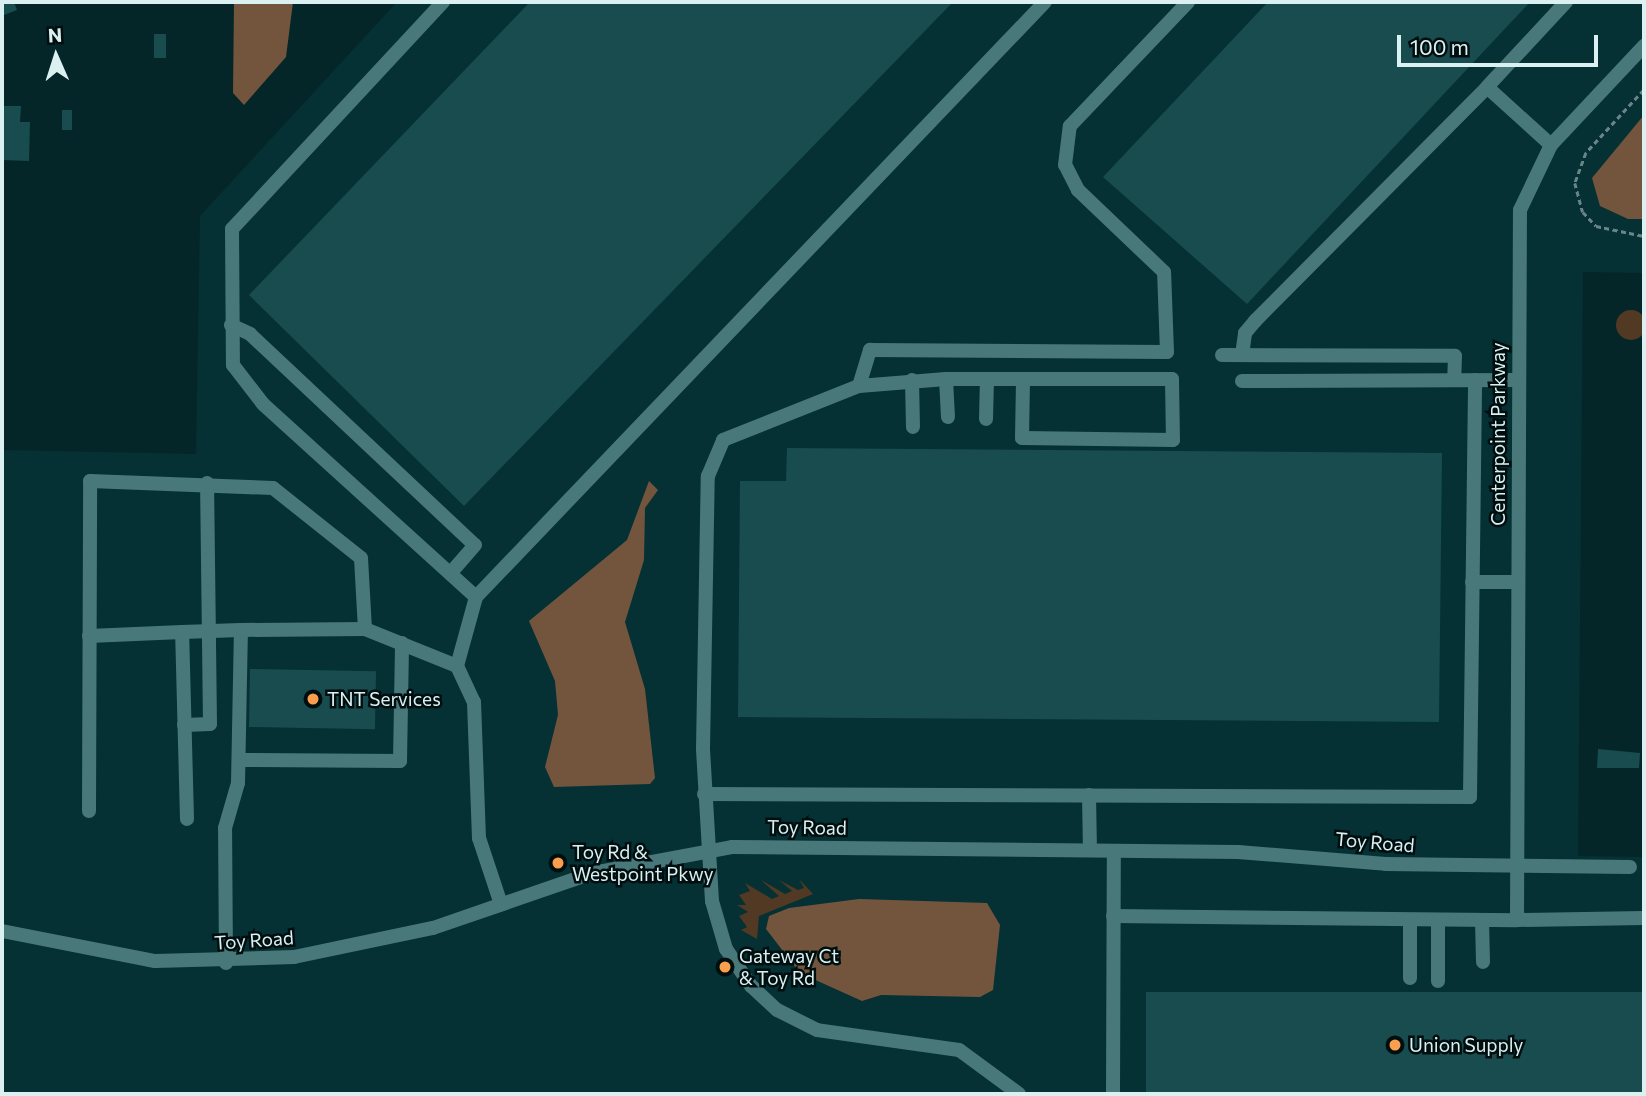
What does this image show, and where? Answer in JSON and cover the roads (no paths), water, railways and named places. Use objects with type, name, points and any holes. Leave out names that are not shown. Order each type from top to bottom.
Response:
[{"type":"street","points":[[443,2],[232,229],[233,365],[241,383],[477,597]]},
{"type":"street","points":[[501,904],[479,838],[474,702],[457,666],[477,597],[1045,2]]},
{"type":"street","points":[[859,386],[870,349],[1167,352],[1168,286],[1155,261],[1069,179],[1070,126],[1188,2]]},
{"type":"street","points":[[1242,355],[1245,333],[1255,321],[1487,87],[1566,2]]},
{"type":"street","name":"Centerpoint Parkway","points":[[1517,920],[1517,380],[1520,210],[1551,145],[1644,46]]},
{"type":"street","points":[[1487,87],[1551,145]]},
{"type":"street","points":[[231,325],[250,334],[475,545],[451,573]]},
{"type":"street","points":[[1096,352],[1096,379]]},
{"type":"street","points":[[1222,355],[1455,356],[1454,380]]},
{"type":"street","points":[[1019,1094],[959,1050],[909,1039],[834,1035],[777,1010],[726,949],[705,849],[704,794],[713,457],[734,432],[859,386],[912,380],[946,379],[1023,379],[1096,379],[1172,379],[1172,440],[1022,439],[1023,379]]},
{"type":"street","points":[[946,379],[948,417]]},
{"type":"street","points":[[986,419],[987,379]]},
{"type":"street","points":[[912,380],[912,427]]},
{"type":"street","points":[[704,794],[1470,797],[1475,380]]},
{"type":"street","points":[[1242,381],[1517,380]]},
{"type":"street","points":[[89,811],[90,481],[207,483],[273,488],[361,558],[365,629]]},
{"type":"street","points":[[184,725],[210,724],[207,483]]},
{"type":"street","points":[[1472,582],[1517,582]]},
{"type":"street","points":[[89,636],[241,630],[365,629],[457,666]]},
{"type":"street","points":[[226,963],[225,828],[239,760],[241,630]]},
{"type":"street","points":[[182,632],[187,819]]},
{"type":"street","points":[[239,760],[400,761],[402,643]]},
{"type":"street","points":[[1089,796],[1090,850]]},
{"type":"street","name":"Toy Road","points":[[2,931],[113,955],[226,963],[354,947],[501,904],[593,873],[705,849],[1090,850],[1516,866],[1630,867]]},
{"type":"street","points":[[1113,1094],[1114,851]]},
{"type":"street","points":[[1114,916],[1410,920],[1644,918]]},
{"type":"street","points":[[1410,920],[1410,978]]},
{"type":"street","points":[[1438,920],[1438,981]]},
{"type":"street","points":[[1482,920],[1483,961]]},
{"type":"place","name":"TNT Services","points":[[313,699]]},
{"type":"place","name":"Toy Rd & Westpoint Pkwy","points":[[558,863]]},
{"type":"place","name":"Gateway Ct & Toy Rd","points":[[725,967]]},
{"type":"place","name":"Union Supply","points":[[1395,1045]]}]
